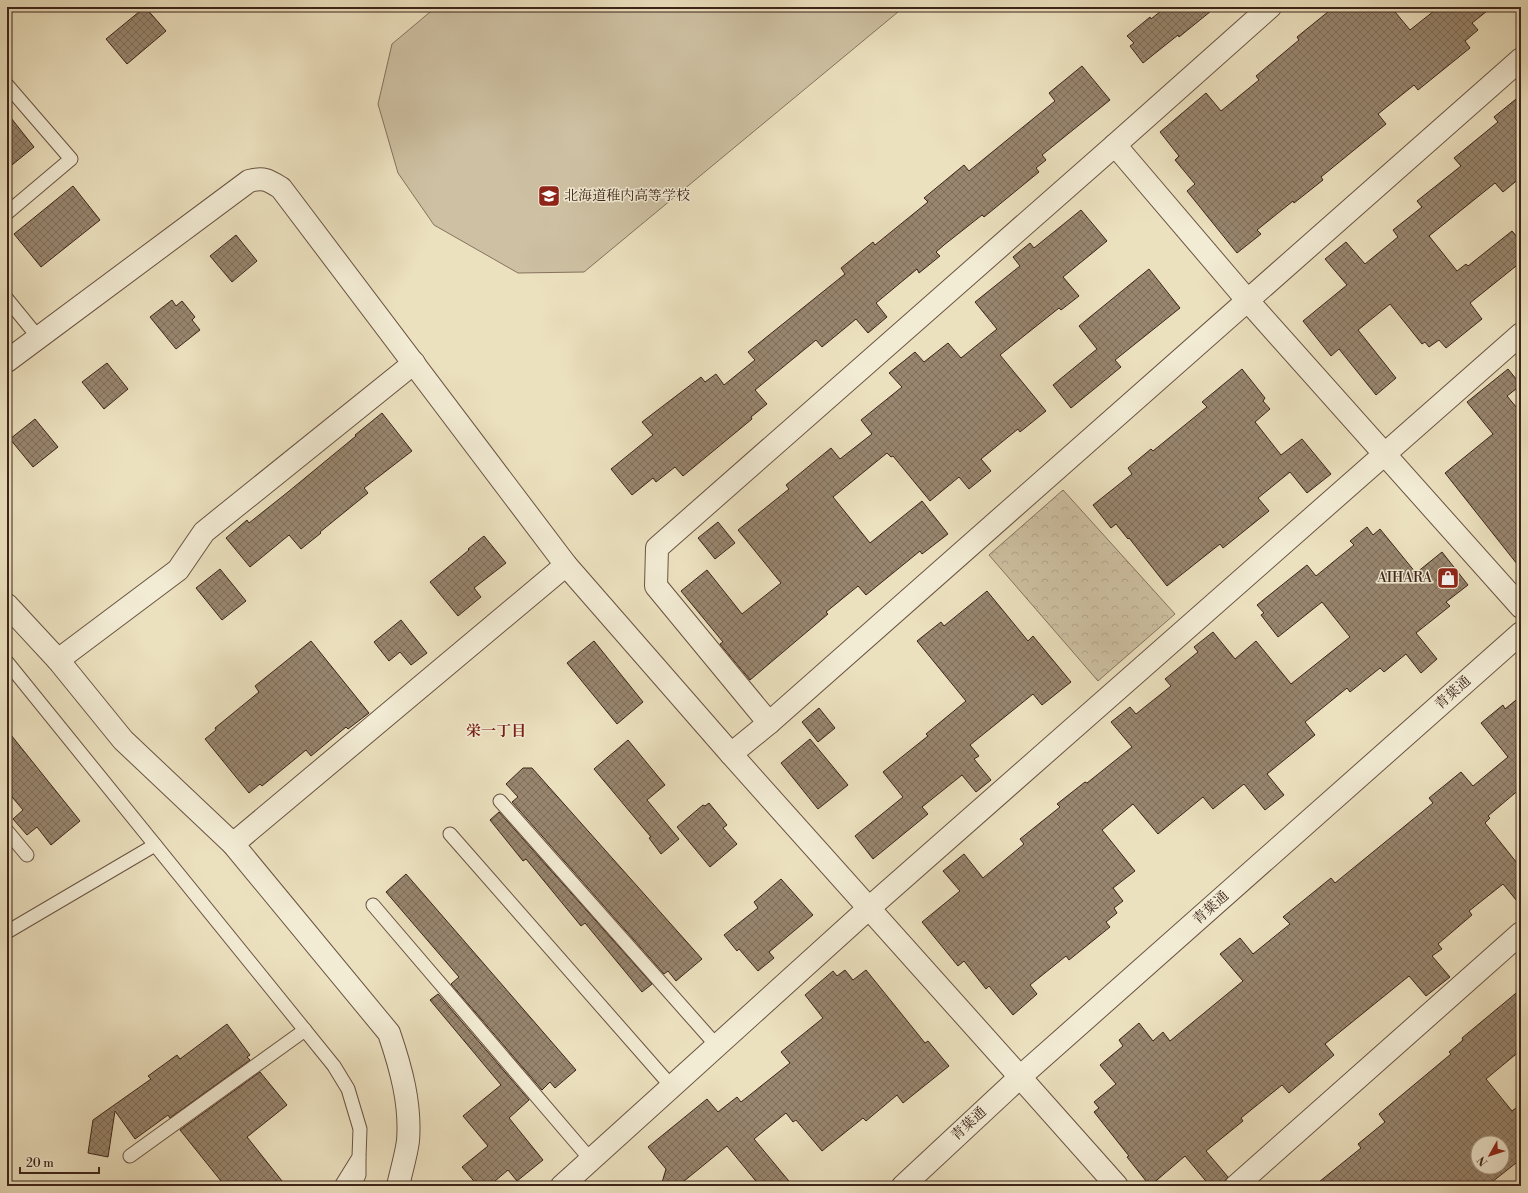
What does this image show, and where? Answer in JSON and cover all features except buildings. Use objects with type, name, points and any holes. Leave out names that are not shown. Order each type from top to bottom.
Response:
[{"type":"street","points":[[769,723],[656,586],[657,548],[1270,7]]},
{"type":"street","points":[[731,754],[769,723],[1521,59]]},
{"type":"street","points":[[1115,145],[1248,300],[1521,607]]},
{"type":"street","points":[[7,361],[249,181],[260,178],[269,180],[281,188],[566,565],[868,909],[1117,1186]]},
{"type":"street","points":[[562,1186],[868,909],[1521,334]]},
{"type":"street","points":[[58,660],[178,570],[204,532],[414,363]]},
{"type":"street","points":[[233,844],[566,565]]},
{"type":"street","points":[[7,605],[58,660],[123,740],[233,844],[389,1033],[400,1066],[407,1100],[408,1142],[398,1186]]},
{"type":"street","name":"青葉通","points":[[903,1186],[1020,1077],[1521,633]]},
{"type":"street","points":[[1236,1186],[1521,933]]},
{"type":"lane","points":[[7,85],[71,159],[7,213]]},
{"type":"lane","points":[[7,299],[38,337]]},
{"type":"lane","points":[[7,662],[334,1066],[348,1089],[360,1129],[358,1175],[354,1186]]},
{"type":"lane","points":[[500,801],[717,1046]]},
{"type":"lane","points":[[7,831],[27,855]]},
{"type":"lane","points":[[450,834],[672,1087]]},
{"type":"lane","points":[[7,932],[155,845]]},
{"type":"lane","points":[[373,905],[591,1160]]},
{"type":"lane","points":[[130,1156],[305,1030]]},
{"type":"lane","points":[[341,1186],[359,1157]]},
{"type":"green space","points":[[436,7],[904,7],[584,272],[518,273],[434,225],[398,173],[378,104],[392,44]]},
{"type":"green space","points":[[1063,490],[1175,614],[1098,681],[989,555]]},
{"type":"place","name":"北海道稚内高等学校","points":[[549,196]]},
{"type":"place","name":"AIHARA","points":[[1448,578]]},
{"type":"district","name":"栄一丁目","points":[[496,731]]}]
